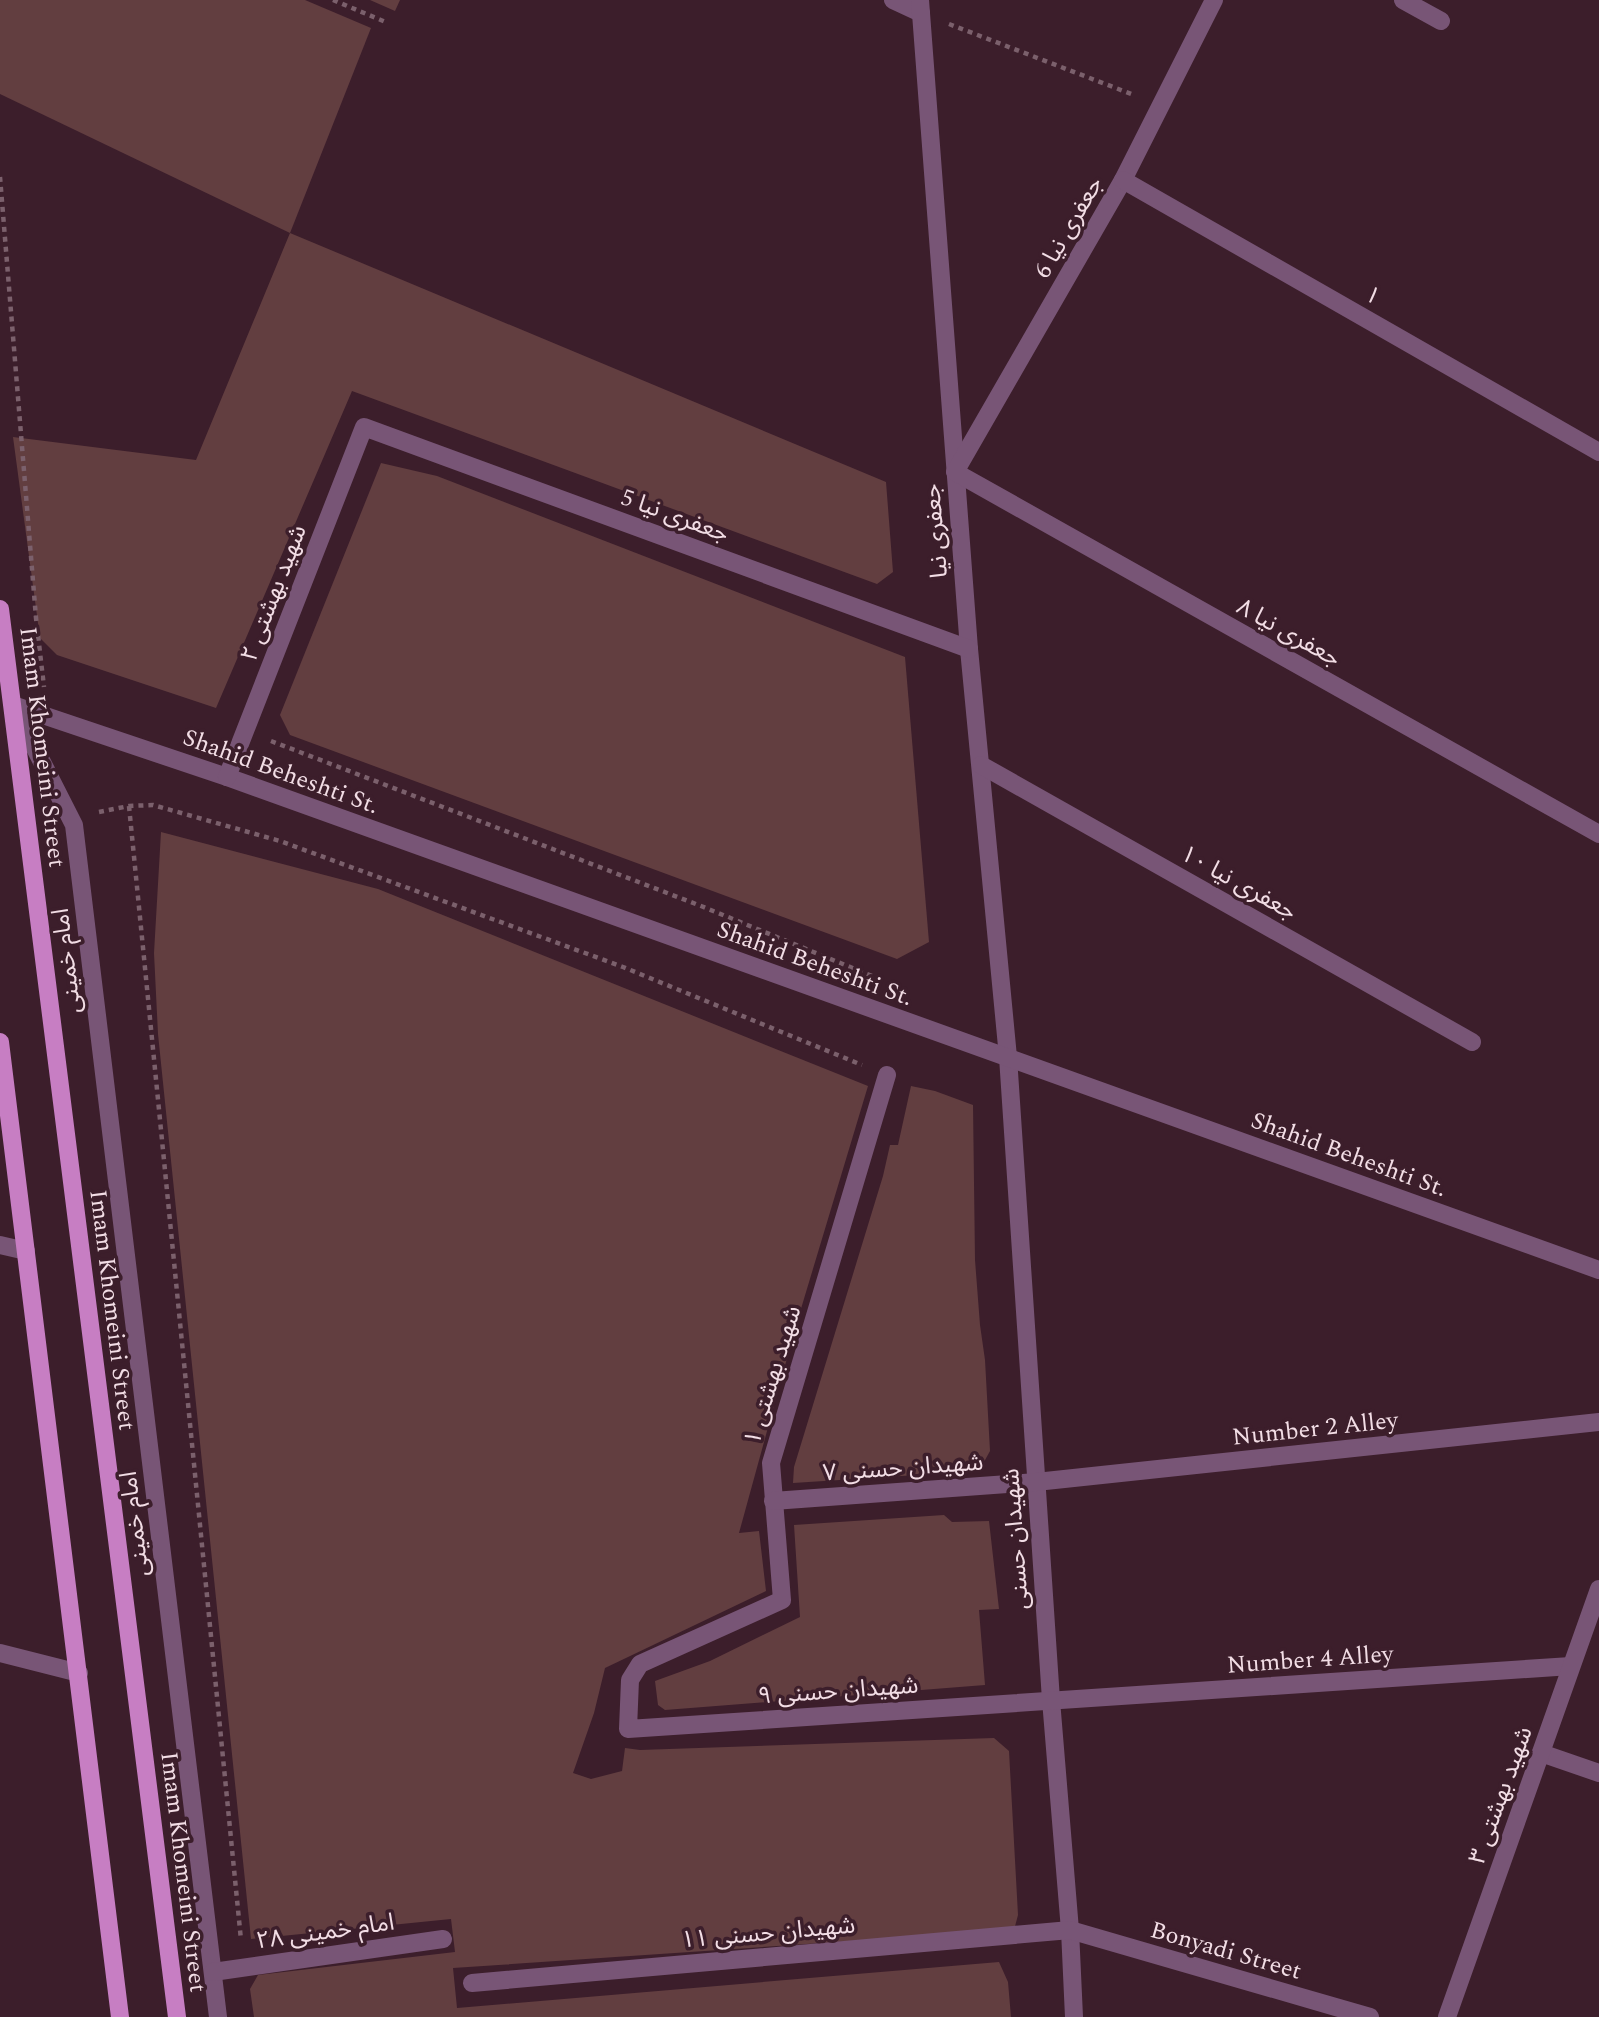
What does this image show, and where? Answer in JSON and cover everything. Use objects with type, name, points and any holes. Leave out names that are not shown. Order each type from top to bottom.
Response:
[{"type":"main road","name":"Imam Khomeini Street","points":[[0,609],[6,706],[177,2017]]},
{"type":"main road","points":[[0,1042],[120,2017]]},
{"type":"street","points":[[893,0],[920,7]]},
{"type":"street","name":"جعفری نیا 6","points":[[955,472],[1123,180],[1214,0]]},
{"type":"street","points":[[1403,0],[1441,21]]},
{"type":"street","name":"جعفری نیا","points":[[920,7],[969,649],[1008,1057]]},
{"type":"street","name":"۱","points":[[1123,180],[1599,452]]},
{"type":"street","name":"جعفری نیا 5","points":[[364,427],[969,649]]},
{"type":"street","name":"شهید بهشتی ۲","points":[[227,777],[364,427]]},
{"type":"street","name":"جعفری نیا ۸","points":[[955,472],[1599,834]]},
{"type":"street","name":"Shahid Beheshti St.","points":[[6,706],[227,777],[1599,1270]]},
{"type":"street","name":"امام خمینی","points":[[6,706],[74,825],[218,2017]]},
{"type":"street","name":"جعفری نیا ۱۰","points":[[981,765],[1472,1042]]},
{"type":"street","name":"شهیدان حسنی","points":[[1008,1057],[1074,2017]]},
{"type":"street","name":"شهید بهشتی ۱","points":[[628,1728],[630,1680],[640,1664],[782,1600],[771,1463],[887,1075]]},
{"type":"street","points":[[0,1245],[26,1251]]},
{"type":"street","name":"Number 2 Alley","points":[[1036,1482],[1599,1423]]},
{"type":"street","name":"شهیدان حسنی ۷","points":[[773,1502],[1036,1482]]},
{"type":"street","name":"شهید بهشتی ۳","points":[[1447,2017],[1599,1589]]},
{"type":"street","points":[[0,1653],[79,1673]]},
{"type":"street","name":"Number 4 Alley","points":[[1051,1700],[1571,1666]]},
{"type":"street","name":"شهیدان حسنی ۹","points":[[628,1728],[1051,1700]]},
{"type":"street","points":[[1541,1753],[1599,1773]]},
{"type":"street","name":"شهیدان حسنی ۱۱","points":[[472,1983],[1070,1930]]},
{"type":"street","name":"Bonyadi Street","points":[[1070,1930],[1370,2017]]},
{"type":"street","name":"امام خمینی ۲۸","points":[[213,1972],[443,1939]]},
{"type":"path","points":[[333,0],[388,23]]},
{"type":"path","points":[[920,7],[1160,106]]},
{"type":"path","points":[[0,177],[36,618]]},
{"type":"path","points":[[245,731],[876,977]]},
{"type":"path","points":[[74,825],[103,810],[153,805],[280,841],[623,967],[887,1075]]},
{"type":"path","points":[[129,806],[244,1968]]},
{"type":"building","points":[[0,0],[305,0],[371,28],[290,233],[0,94]]},
{"type":"building","points":[[370,0],[400,0],[395,11]]},
{"type":"building","points":[[290,233],[886,482],[893,572],[877,584],[352,391],[216,708],[57,655],[40,638],[13,437],[196,460]]},
{"type":"building","points":[[381,463],[437,476],[905,657],[929,942],[897,959],[290,735],[280,715]]},
{"type":"building","points":[[161,832],[378,889],[868,1086],[797,1322],[739,1533],[759,1531],[766,1591],[605,1668],[594,1713],[573,1773],[591,1779],[622,1771],[625,1748],[640,1750],[994,1738],[1009,1751],[1018,1915],[1014,1930],[453,1968],[457,2008],[999,1962],[1008,1982],[1011,2017],[254,2017],[250,1989],[258,1975],[455,1952],[451,1919],[251,1939],[158,1034],[154,953]]},
{"type":"building","points":[[911,1086],[935,1091],[973,1105],[975,1260],[985,1360],[990,1451],[979,1471],[793,1483],[794,1467],[883,1176],[890,1145],[898,1145]]},
{"type":"building","points":[[944,1515],[952,1522],[989,1521],[999,1609],[979,1610],[985,1685],[665,1710],[658,1705],[655,1681],[710,1661],[800,1617],[794,1525]]}]
